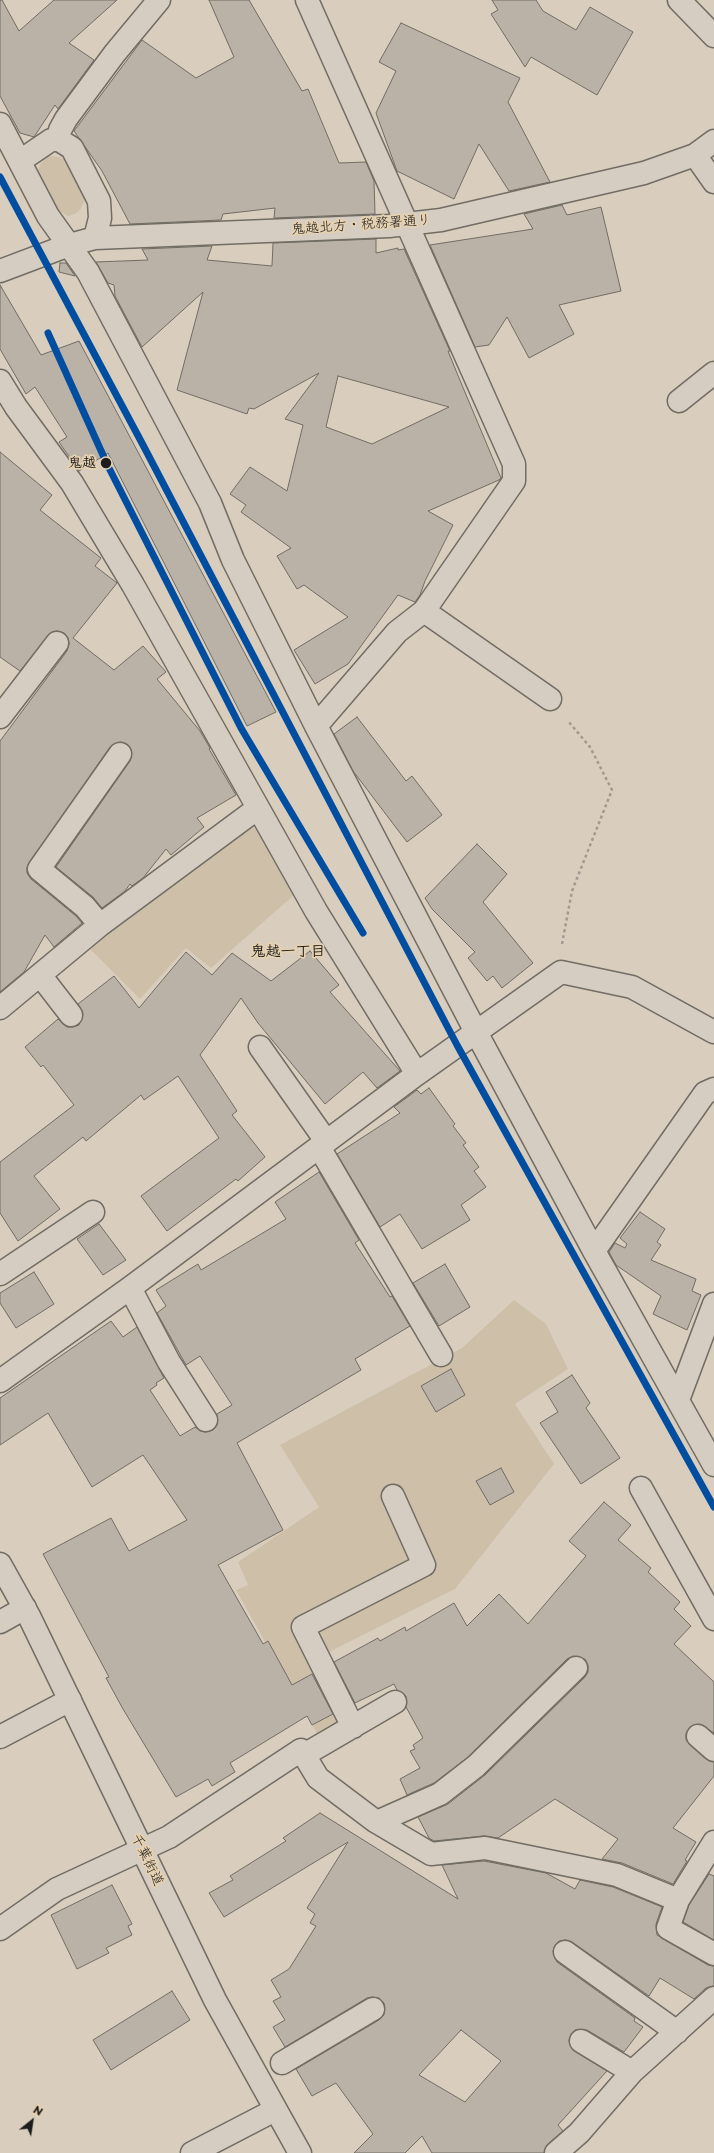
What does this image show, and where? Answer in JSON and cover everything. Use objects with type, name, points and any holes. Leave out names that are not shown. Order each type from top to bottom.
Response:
[{"type":"main road","points":[[59,140],[60,130],[66,119],[115,53],[159,0]]},
{"type":"main road","points":[[307,0],[393,197],[408,224],[514,464],[514,481],[424,611],[397,632],[316,726]]},
{"type":"main road","points":[[679,0],[714,36]]},
{"type":"main road","points":[[0,124],[48,216],[88,272],[210,503],[233,560],[316,726],[476,1032],[594,1251],[714,1465]]},
{"type":"main road","points":[[20,161],[51,140],[59,140],[72,148],[99,201],[100,218],[95,238]]},
{"type":"main road","name":"鬼越北方・税務署通り","points":[[0,271],[69,245],[95,238],[389,226],[441,220],[644,173],[695,155],[714,141]]},
{"type":"main road","points":[[695,155],[714,182]]},
{"type":"main road","points":[[679,401],[714,373]]},
{"type":"main road","points":[[0,381],[16,407],[72,482],[133,585],[316,911],[416,1074]]},
{"type":"main road","points":[[424,611],[550,699]]},
{"type":"main road","points":[[0,717],[57,643]]},
{"type":"main road","points":[[100,925],[85,907],[39,869],[120,754]]},
{"type":"main road","points":[[0,1008],[100,925],[258,808]]},
{"type":"main road","points":[[0,1381],[130,1288],[416,1074],[561,972],[632,987],[714,1032]]},
{"type":"main road","points":[[40,975],[71,1014]]},
{"type":"main road","points":[[260,1047],[323,1144],[441,1355]]},
{"type":"main road","points":[[594,1251],[705,1093],[714,1089]]},
{"type":"main road","points":[[0,1274],[94,1212]]},
{"type":"main road","points":[[130,1288],[169,1362],[206,1420]]},
{"type":"main road","points":[[678,1400],[714,1304]]},
{"type":"main road","points":[[641,1488],[714,1619]]},
{"type":"main road","points":[[352,1727],[303,1627],[424,1565],[393,1496]]},
{"type":"main road","name":"千葉街道","points":[[0,1564],[25,1608],[215,2000],[300,2153]]},
{"type":"main road","points":[[0,1622],[25,1608]]},
{"type":"main road","points":[[377,1822],[440,1794],[470,1770],[576,1668]]},
{"type":"main road","points":[[0,1737],[70,1700]]},
{"type":"main road","points":[[304,1755],[394,1702]]},
{"type":"main road","points":[[698,1736],[714,1750]]},
{"type":"main road","points":[[0,1929],[57,1889],[169,1838],[301,1750],[318,1778],[377,1822],[431,1854],[485,1848],[617,1875],[678,1900]]},
{"type":"main road","points":[[714,1842],[678,1900],[668,1928],[714,1954]]},
{"type":"main road","points":[[565,1952],[677,2032]]},
{"type":"main road","points":[[556,2153],[579,2133],[632,2072],[714,1998]]},
{"type":"main road","points":[[282,2063],[373,2009]]},
{"type":"main road","points":[[581,2041],[632,2072]]},
{"type":"main road","points":[[192,2153],[275,2110]]},
{"type":"path","points":[[550,699],[590,747],[612,790],[572,891],[560,953],[561,972]]},
{"type":"shaded area","points":[[49,156],[60,157],[65,160],[86,198],[80,210],[75,214],[68,216],[57,210],[38,170],[41,163]]},
{"type":"shaded area","points":[[247,825],[260,830],[294,895],[211,968],[186,948],[140,999],[86,945]]},
{"type":"shaded area","points":[[514,1300],[546,1324],[568,1369],[515,1404],[554,1464],[455,1589],[323,1655],[345,1725],[320,1739],[236,1590],[248,1585],[238,1562],[319,1507],[280,1445],[462,1348]]},
{"type":"building","points":[[0,0],[2,0],[19,31],[54,0],[117,0],[69,43],[94,60],[58,109],[55,105],[34,137],[20,133],[0,96]]},
{"type":"building","points":[[209,0],[249,0],[302,91],[308,89],[339,163],[366,162],[374,181],[375,214],[274,218],[275,208],[223,214],[221,220],[130,224],[102,171],[74,131],[142,40],[196,78],[234,57]]},
{"type":"building","points":[[492,0],[536,0],[543,11],[576,30],[590,7],[633,32],[597,95],[531,57],[525,67],[491,14],[498,10]]},
{"type":"building","points":[[401,23],[520,78],[508,102],[550,182],[509,191],[479,144],[454,199],[397,171],[376,113],[396,71],[379,62]]},
{"type":"building","points":[[562,205],[567,215],[601,207],[621,291],[559,305],[574,334],[529,358],[507,317],[489,345],[475,347],[430,245],[533,229],[524,214]]},
{"type":"building","points":[[376,239],[376,253],[398,248],[398,250],[404,249],[450,351],[448,351],[501,478],[428,511],[453,525],[425,581],[420,595],[415,602],[398,595],[348,664],[315,684],[294,650],[348,617],[304,585],[297,589],[277,556],[291,548],[241,512],[246,505],[230,494],[250,467],[287,491],[303,425],[285,419],[319,373],[254,409],[249,408],[247,414],[177,390],[203,292],[142,347],[115,296],[114,285],[108,283],[96,262],[148,260],[142,249],[212,246],[207,260],[272,266],[273,243]],"holes":[[[338,376],[449,407],[372,444],[326,427]]]},
{"type":"building","points":[[60,263],[66,263],[75,276],[59,272]]},
{"type":"building","points":[[0,285],[41,355],[79,341],[276,712],[247,726],[108,453],[79,471],[59,442],[67,437],[35,387],[26,394],[0,349]]},
{"type":"building","points":[[0,452],[52,495],[40,510],[101,558],[95,566],[117,583],[73,638],[114,670],[143,646],[166,672],[157,679],[200,731],[236,795],[197,818],[204,827],[171,855],[166,849],[143,878],[132,886],[130,884],[125,891],[102,908],[93,897],[56,867],[130,761],[131,749],[127,744],[121,742],[110,747],[27,867],[27,873],[31,879],[76,916],[82,923],[54,947],[45,935],[24,972],[0,992],[0,741],[67,651],[69,644],[68,638],[64,633],[58,631],[52,632],[20,671],[0,657]]},
{"type":"building","points":[[357,717],[406,781],[412,776],[442,815],[407,842],[353,771],[334,734]]},
{"type":"building","points":[[477,844],[507,874],[483,902],[533,963],[502,988],[493,976],[487,981],[468,958],[475,952],[432,909],[425,898]]},
{"type":"building","points":[[310,951],[339,985],[330,992],[400,1071],[377,1088],[363,1072],[325,1104],[258,1023],[241,998],[200,1055],[237,1111],[232,1115],[265,1157],[238,1181],[236,1179],[167,1231],[141,1196],[219,1138],[178,1076],[144,1100],[141,1095],[86,1141],[83,1137],[34,1176],[60,1209],[18,1241],[0,1213],[0,1162],[74,1105],[43,1065],[41,1067],[25,1047],[58,1019],[67,1027],[79,1025],[83,1014],[78,1004],[114,976],[139,1008],[186,952],[212,975],[232,953],[271,981]]},
{"type":"building","points":[[429,1088],[455,1124],[453,1126],[466,1143],[463,1145],[479,1167],[474,1171],[486,1187],[461,1205],[470,1220],[422,1249],[400,1214],[380,1227],[337,1154],[400,1113],[394,1107],[417,1090],[421,1094]]},
{"type":"building","points":[[319,1172],[359,1240],[355,1243],[390,1297],[392,1296],[410,1326],[355,1359],[361,1370],[237,1443],[283,1530],[218,1565],[263,1644],[268,1641],[292,1685],[312,1674],[333,1714],[312,1725],[307,1716],[230,1763],[235,1772],[212,1786],[208,1779],[176,1797],[106,1678],[109,1677],[43,1554],[111,1518],[129,1551],[187,1520],[143,1455],[92,1487],[48,1413],[0,1445],[0,1398],[111,1321],[123,1337],[137,1327],[164,1378],[156,1383],[157,1385],[150,1390],[180,1436],[195,1427],[200,1431],[206,1432],[213,1430],[217,1425],[217,1414],[232,1405],[200,1356],[186,1365],[157,1313],[166,1306],[156,1290],[198,1264],[201,1270],[286,1219],[275,1202]]},
{"type":"building","points":[[640,1212],[665,1229],[657,1242],[661,1245],[651,1260],[696,1279],[692,1291],[701,1295],[687,1330],[653,1314],[661,1296],[616,1265],[609,1252],[615,1243],[625,1248],[627,1244],[620,1238]]},
{"type":"building","points":[[99,1224],[126,1260],[103,1275],[77,1239]]},
{"type":"building","points":[[445,1264],[470,1307],[439,1326],[413,1283]]},
{"type":"building","points":[[34,1272],[54,1304],[16,1328],[0,1303],[0,1293]]},
{"type":"building","points":[[451,1369],[465,1395],[436,1412],[421,1386]]},
{"type":"building","points":[[572,1375],[590,1403],[586,1408],[620,1458],[581,1484],[540,1423],[558,1412],[546,1392]]},
{"type":"building","points":[[501,1468],[514,1492],[490,1505],[476,1481]]},
{"type":"building","points":[[604,1502],[631,1525],[618,1540],[651,1568],[648,1572],[680,1602],[674,1609],[691,1626],[674,1644],[714,1682],[714,1733],[700,1724],[689,1728],[686,1734],[686,1740],[706,1759],[714,1762],[714,1776],[673,1828],[696,1842],[685,1860],[687,1861],[673,1884],[622,1863],[602,1859],[618,1839],[555,1799],[498,1838],[484,1836],[434,1841],[429,1838],[418,1817],[448,1804],[485,1775],[585,1677],[588,1672],[588,1665],[585,1659],[573,1656],[567,1659],[468,1757],[434,1783],[407,1795],[400,1779],[420,1768],[410,1751],[415,1749],[413,1745],[423,1738],[406,1707],[406,1696],[397,1690],[394,1684],[355,1703],[334,1662],[378,1638],[380,1641],[405,1627],[406,1631],[454,1603],[467,1626],[499,1594],[528,1624],[586,1556],[569,1541]]},
{"type":"building","points":[[320,1813],[458,1899],[442,1865],[484,1861],[546,1873],[575,1889],[580,1880],[613,1887],[662,1907],[656,1924],[657,1935],[708,1965],[714,1966],[714,1986],[706,1988],[694,1999],[660,1978],[649,1996],[572,1942],[566,1940],[559,1941],[555,1945],[553,1951],[557,1962],[635,2018],[634,2021],[643,2027],[624,2052],[587,2030],[575,2030],[571,2034],[569,2041],[574,2051],[607,2071],[558,2125],[563,2131],[548,2144],[544,2153],[432,2153],[422,2136],[405,2153],[354,2153],[373,2134],[336,2083],[312,2096],[296,2069],[379,2020],[384,2015],[384,2003],[379,1998],[367,1998],[285,2047],[273,2027],[285,2020],[273,2001],[281,1997],[271,1980],[289,1969],[316,1926],[310,1923],[315,1914],[307,1908],[348,1842],[224,1917],[209,1893],[233,1880],[230,1876],[286,1841],[283,1838]],"holes":[[[461,2030],[501,2061],[465,2102],[419,2075]]]},
{"type":"building","points":[[709,1874],[714,1876],[714,1940],[683,1922],[689,1905]]},
{"type":"building","points":[[112,1885],[132,1924],[128,1926],[132,1935],[106,1948],[109,1953],[77,1969],[51,1915]]},
{"type":"building","points":[[172,1991],[190,2020],[111,2070],[93,2040]]},
{"type":"transit line","points":[[0,177],[143,445],[457,1045],[714,1507]]},
{"type":"transit line","points":[[48,333],[107,464],[241,728],[363,933]]},
{"type":"place","name":"鬼越","points":[[106,463]]},
{"type":"district","name":"鬼越一丁目","points":[[288,952]]}]
